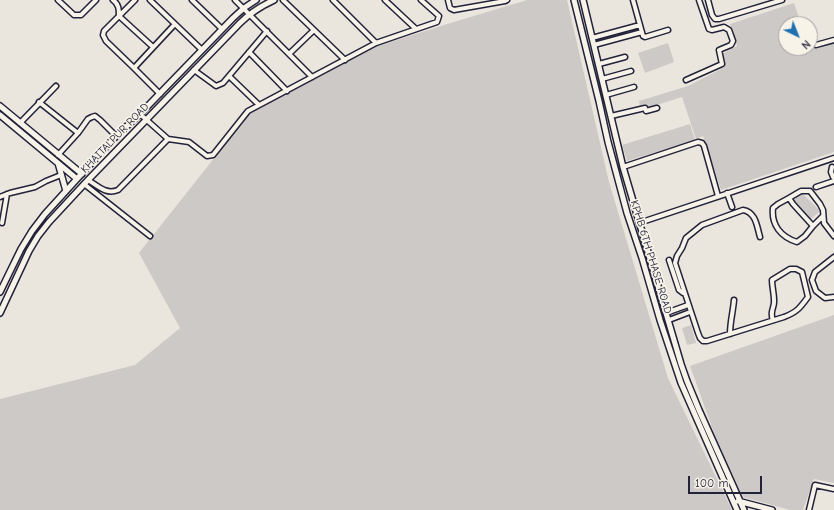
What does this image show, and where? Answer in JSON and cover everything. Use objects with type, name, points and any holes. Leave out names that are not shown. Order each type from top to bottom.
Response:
[{"type":"street","points":[[58,0],[74,15],[81,15],[96,0]]},
{"type":"street","points":[[113,0],[118,7],[119,16],[153,47]]},
{"type":"street","points":[[135,0],[104,31],[103,35],[106,41],[160,94]]},
{"type":"street","points":[[150,0],[202,50]]},
{"type":"street","points":[[192,0],[222,29]]},
{"type":"street","points":[[235,0],[312,77]]},
{"type":"street","name":"KHAITALPUR ROAD","points":[[0,292],[21,249],[32,231],[66,191],[116,136],[160,94],[222,29],[244,8],[256,0]]},
{"type":"street","name":"KHAITALPUR ROAD","points":[[0,314],[29,251],[49,222],[146,119],[250,14],[261,6],[274,0]]},
{"type":"street","points":[[283,0],[345,60]]},
{"type":"street","points":[[333,0],[376,43]]},
{"type":"street","points":[[385,0],[416,30]]},
{"type":"street","points":[[140,114],[168,139],[189,142],[207,156],[213,155],[248,111],[376,43],[437,22],[438,16],[421,0]]},
{"type":"street","points":[[448,0],[450,8],[454,10],[507,0]]},
{"type":"street","name":"KPHB 6TH PHASE ROAD","points":[[574,0],[608,142],[627,213],[660,320],[678,365],[687,381],[745,510]]},
{"type":"street","name":"KPHB 6TH PHASE ROAD","points":[[583,0],[623,167],[669,320],[681,383],[737,509]]},
{"type":"street","points":[[633,0],[643,36],[645,38],[668,30]]},
{"type":"street","points":[[686,80],[722,64],[719,50],[731,44],[733,41],[729,30],[724,27],[712,30],[709,29],[699,0]]},
{"type":"street","points":[[708,0],[712,15],[714,18],[719,19],[782,0]]},
{"type":"street","points":[[134,68],[175,24]]},
{"type":"street","points":[[592,38],[640,25]]},
{"type":"street","points":[[289,54],[314,30]]},
{"type":"street","points":[[194,70],[216,86],[223,83],[267,31]]},
{"type":"street","points":[[594,45],[642,32]]},
{"type":"street","points":[[818,44],[834,40]]},
{"type":"street","points":[[249,52],[287,90]]},
{"type":"street","points":[[599,64],[625,57]]},
{"type":"street","points":[[602,79],[631,71]]},
{"type":"street","points":[[229,76],[259,105]]},
{"type":"street","points":[[20,124],[56,86]]},
{"type":"street","points":[[606,95],[634,87]]},
{"type":"street","points":[[40,102],[78,133]]},
{"type":"street","points":[[0,106],[82,174]]},
{"type":"street","points":[[611,116],[645,108],[646,112],[657,108]]},
{"type":"street","points":[[0,115],[77,179]]},
{"type":"street","points":[[58,155],[92,116],[95,116],[116,136]]},
{"type":"street","points":[[88,180],[106,191],[113,192],[118,190],[168,139]]},
{"type":"street","points":[[623,167],[698,142],[702,143],[718,196]]},
{"type":"street","points":[[639,223],[832,159],[833,169],[831,172],[834,178]]},
{"type":"street","points":[[58,162],[66,191]]},
{"type":"street","points":[[0,197],[35,187],[61,175]]},
{"type":"street","points":[[816,187],[834,181]]},
{"type":"street","points":[[84,184],[150,236]]},
{"type":"street","points":[[823,216],[805,236],[797,242],[786,237],[778,230],[772,215],[773,208],[778,204],[801,191],[810,190],[823,210],[824,223],[834,236]]},
{"type":"street","points":[[727,193],[732,207]]},
{"type":"street","points":[[2,223],[7,194]]},
{"type":"street","points":[[789,198],[792,204],[813,226]]},
{"type":"street","points":[[760,237],[751,213],[743,210],[702,225],[686,238],[675,263],[689,313],[700,338],[703,341],[730,334],[774,320],[794,313],[802,306],[808,297],[802,272],[796,269],[790,269],[772,280],[775,302],[771,315],[774,320]]},
{"type":"street","points":[[834,257],[815,272],[812,280],[816,291],[825,298],[834,297]]},
{"type":"street","points":[[669,260],[679,290],[684,293]]},
{"type":"street","points":[[730,334],[730,322],[734,300]]},
{"type":"street","points":[[666,313],[688,305]]},
{"type":"street","points":[[669,320],[689,313]]},
{"type":"street","points":[[809,510],[815,485],[834,489]]},
{"type":"street","points":[[733,500],[772,510]]},
{"type":"street","points":[[737,509],[745,510]]},
{"type":"shaded area","points":[[527,0],[567,0],[609,182],[668,378],[732,510],[0,510],[0,399],[135,365],[180,328],[139,253],[249,114],[375,47]]},
{"type":"shaded area","points":[[794,3],[798,16],[778,16],[778,56],[818,56],[818,47],[833,43],[834,152],[721,190],[703,136],[696,139],[682,97],[647,108],[646,105],[640,107],[639,101],[688,86],[725,67],[722,54],[737,46],[730,24]]},
{"type":"shaded area","points":[[668,43],[674,62],[645,73],[638,53]]},
{"type":"shaded area","points":[[690,124],[695,140],[627,161],[622,145]]},
{"type":"shaded area","points":[[802,193],[820,211],[811,219],[793,201]]},
{"type":"shaded area","points":[[834,315],[834,483],[814,479],[803,510],[790,510],[743,497],[714,433],[690,366]]},
{"type":"shaded area","points":[[691,325],[696,343],[687,345],[682,328]]}]
